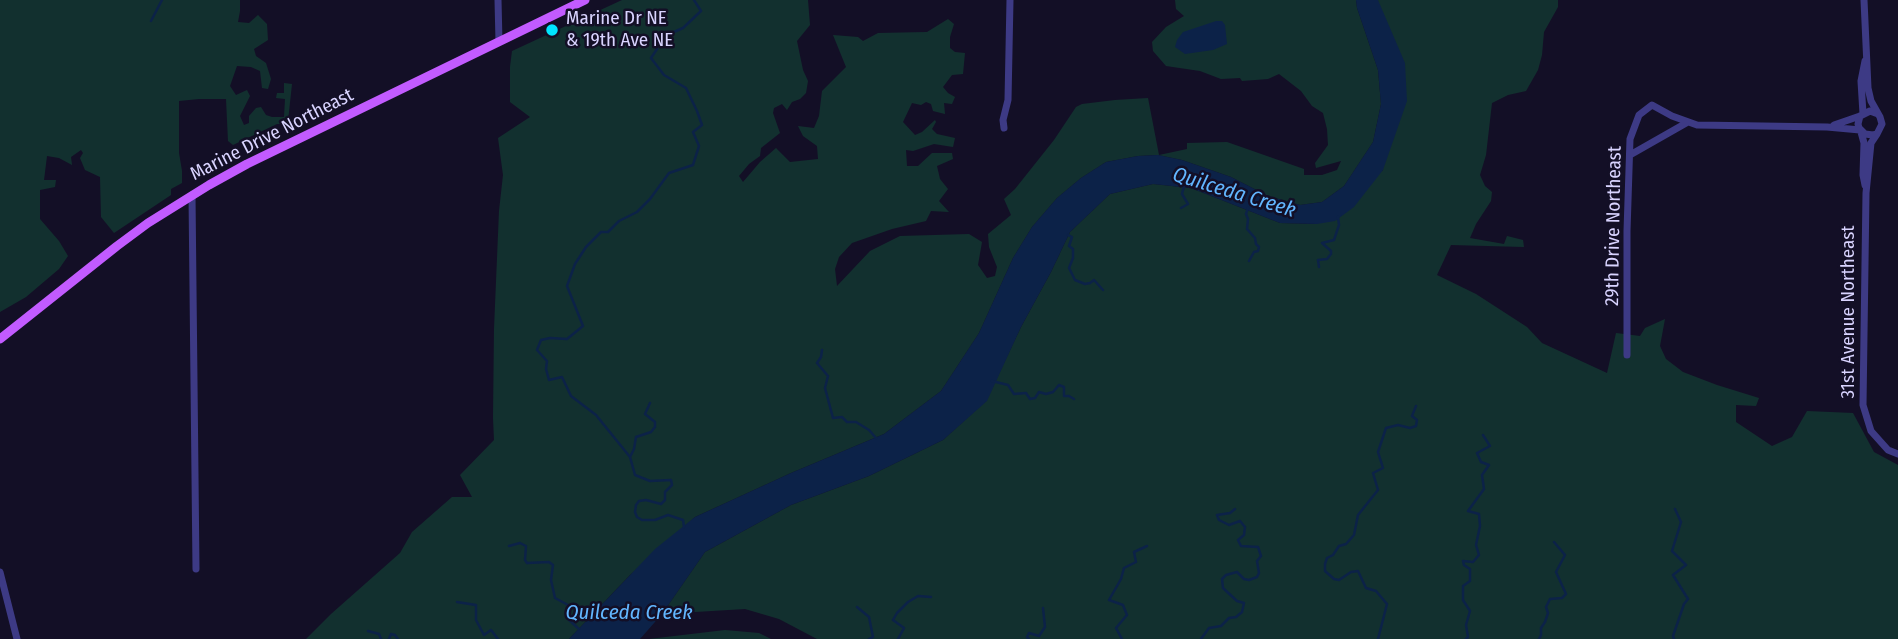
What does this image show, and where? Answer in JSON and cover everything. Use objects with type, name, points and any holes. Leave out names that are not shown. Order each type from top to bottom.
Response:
[{"type":"main road","name":"Marine Drive Northeast","points":[[0,340],[117,246],[192,195],[247,164],[585,0]]},
{"type":"street","points":[[498,0],[499,42]]},
{"type":"street","points":[[1004,128],[1003,120],[1008,100],[1010,0]]},
{"type":"street","points":[[1630,155],[1688,122],[1697,125],[1827,127],[1861,131],[1868,135],[1877,134],[1882,124],[1869,94],[1864,0]]},
{"type":"street","points":[[1861,131],[1858,124],[1862,115],[1861,81],[1866,57]]},
{"type":"street","name":"29th Drive Northeast","points":[[1627,355],[1630,139],[1639,115],[1652,105],[1688,122]]},
{"type":"street","points":[[1827,127],[1870,111],[1878,114]]},
{"type":"street","name":"31st Avenue Northeast","points":[[1861,131],[1866,193]]},
{"type":"street","name":"31st Avenue Northeast","points":[[1877,134],[1871,143],[1866,193],[1863,405],[1871,431],[1888,450],[1898,454]]},
{"type":"street","points":[[192,195],[196,569]]},
{"type":"street","points":[[0,572],[17,639]]},
{"type":"green space","points":[[0,0],[240,0],[238,22],[249,23],[258,15],[267,24],[268,40],[254,49],[256,56],[266,63],[271,79],[268,89],[262,88],[260,71],[237,66],[230,86],[236,95],[247,90],[250,96],[240,116],[244,125],[249,123],[249,116],[256,108],[261,107],[266,115],[284,117],[285,99],[276,98],[277,93],[284,93],[284,83],[292,84],[288,121],[233,145],[228,141],[226,99],[179,101],[182,183],[171,189],[171,195],[114,233],[101,217],[100,177],[85,170],[80,158],[83,153],[81,150],[71,157],[72,165],[59,158],[47,156],[44,180],[56,180],[55,187],[40,190],[40,219],[68,256],[59,269],[26,297],[0,312]]},
{"type":"green space","points":[[622,0],[808,0],[810,25],[797,41],[808,81],[806,93],[792,102],[787,110],[782,104],[774,108],[773,113],[780,133],[761,148],[760,156],[739,176],[743,182],[776,148],[790,162],[818,159],[817,146],[803,136],[798,126],[814,128],[819,116],[822,91],[846,67],[833,35],[858,37],[863,41],[878,33],[927,32],[948,19],[954,24],[950,48],[955,52],[965,53],[963,74],[952,75],[943,87],[955,97],[952,104],[944,103],[945,114],[933,111],[931,104],[926,102],[921,105],[912,103],[903,122],[915,135],[935,120],[932,129],[937,134],[955,138],[953,147],[934,144],[913,151],[906,150],[907,166],[918,166],[932,153],[952,153],[953,159],[937,166],[940,179],[948,189],[939,201],[949,212],[931,211],[926,221],[852,243],[839,257],[835,269],[837,286],[870,251],[900,236],[969,234],[982,242],[978,265],[987,278],[995,276],[997,267],[989,247],[988,234],[1011,215],[1004,199],[1054,140],[1076,107],[1082,104],[1148,98],[1159,155],[1187,149],[1187,143],[1227,142],[1304,169],[1304,175],[1322,175],[1337,170],[1341,161],[1316,168],[1315,163],[1328,145],[1323,113],[1279,74],[1268,79],[1242,81],[1240,78],[1221,79],[1200,71],[1166,66],[1153,51],[1152,42],[1166,27],[1184,16],[1176,9],[1175,0],[1356,0],[1378,70],[1381,104],[1373,142],[1344,186],[1322,202],[1300,205],[1268,196],[1231,177],[1182,160],[1158,155],[1106,162],[1081,178],[1057,198],[1032,227],[1013,258],[979,333],[941,391],[884,434],[695,517],[630,575],[569,639],[306,639],[400,553],[412,532],[452,497],[472,497],[460,475],[494,440],[494,329],[503,175],[498,138],[530,117],[510,102],[512,51]]},
{"type":"green space","points":[[1378,0],[1558,0],[1558,7],[1544,32],[1538,70],[1526,91],[1508,95],[1492,103],[1486,155],[1480,175],[1485,186],[1492,192],[1491,201],[1470,238],[1504,244],[1507,236],[1523,240],[1524,247],[1451,245],[1437,275],[1476,294],[1527,327],[1542,343],[1607,373],[1616,333],[1640,336],[1645,328],[1665,319],[1660,346],[1666,359],[1683,372],[1759,398],[1756,406],[1736,405],[1736,422],[1772,446],[1792,437],[1807,411],[1853,413],[1874,452],[1898,465],[1898,639],[817,639],[779,619],[745,609],[662,614],[705,552],[791,505],[869,476],[943,440],[986,401],[1070,232],[1110,194],[1153,184],[1191,188],[1280,223],[1317,224],[1383,170]]},
{"type":"green space","points":[[725,630],[759,633],[771,639],[649,639]]},
{"type":"water","name":"Quilceda Creek","points":[[1356,0],[1378,0],[1405,63],[1407,101],[1383,170],[1354,207],[1335,221],[1317,224],[1280,223],[1191,188],[1153,184],[1110,194],[1070,232],[1021,327],[987,401],[943,440],[869,476],[791,505],[705,552],[662,614],[640,639],[569,639],[655,549],[695,517],[884,434],[941,391],[979,333],[1013,258],[1032,227],[1057,198],[1106,162],[1158,155],[1182,160],[1231,177],[1268,196],[1300,205],[1322,202],[1344,186],[1373,142],[1381,104],[1378,70]]},
{"type":"water","points":[[1222,21],[1225,25],[1227,44],[1213,50],[1185,54],[1175,47],[1183,32]]},
{"type":"waterway","points":[[151,21],[162,0]]},
{"type":"waterway","points":[[684,527],[683,520],[668,515],[655,520],[642,520],[637,517],[635,512],[639,501],[661,504],[665,500],[665,492],[672,485],[671,480],[650,481],[635,475],[630,457],[596,415],[571,396],[562,377],[549,380],[547,361],[537,350],[541,340],[567,339],[583,326],[567,286],[575,264],[586,247],[601,232],[608,232],[619,221],[637,212],[669,173],[693,165],[699,146],[693,132],[702,125],[697,111],[686,88],[664,75],[651,58],[660,38],[683,28],[701,11],[694,0]]},
{"type":"waterway","points":[[1181,208],[1188,204],[1182,194],[1184,186]]},
{"type":"waterway","points":[[1248,208],[1247,229],[1259,247],[1249,261]]},
{"type":"waterway","points":[[1319,267],[1318,260],[1327,259],[1331,254],[1322,243],[1334,240],[1339,225],[1338,217]]},
{"type":"waterway","points":[[1068,235],[1072,237],[1069,246],[1073,249],[1069,268],[1075,280],[1085,284],[1094,280],[1103,290]]},
{"type":"waterway","points":[[822,350],[817,363],[828,376],[825,388],[833,418],[842,417],[847,422],[856,422],[876,438]]},
{"type":"waterway","points":[[992,381],[1008,385],[1014,394],[1026,393],[1030,399],[1035,398],[1039,392],[1053,392],[1059,385],[1064,387],[1064,396],[1074,399]]},
{"type":"waterway","points":[[630,457],[636,437],[651,432],[655,427],[655,422],[645,414],[650,403]]},
{"type":"waterway","points":[[1378,639],[1387,604],[1376,591],[1366,588],[1358,571],[1339,580],[1334,579],[1325,571],[1325,564],[1327,558],[1354,535],[1358,515],[1378,490],[1373,473],[1383,468],[1378,452],[1386,428],[1398,425],[1410,428],[1416,426],[1417,420],[1412,416],[1416,406]]},
{"type":"waterway","points":[[1466,639],[1470,611],[1463,600],[1463,586],[1470,581],[1470,569],[1463,561],[1473,562],[1479,555],[1476,545],[1480,526],[1479,514],[1468,511],[1484,489],[1482,475],[1489,465],[1481,462],[1477,453],[1490,446],[1483,435]]},
{"type":"waterway","points":[[1201,639],[1209,628],[1221,626],[1229,618],[1242,612],[1244,603],[1237,601],[1223,588],[1222,579],[1237,572],[1249,580],[1257,577],[1259,573],[1257,561],[1261,556],[1258,547],[1241,546],[1238,540],[1244,535],[1245,527],[1240,521],[1229,525],[1219,520],[1217,515],[1230,513],[1235,509]]},
{"type":"waterway","points":[[1674,639],[1684,604],[1688,599],[1673,575],[1686,565],[1672,551],[1681,522],[1675,509]]},
{"type":"waterway","points":[[1539,639],[1550,599],[1562,598],[1566,594],[1556,572],[1565,555],[1554,542]]},
{"type":"waterway","points":[[509,546],[520,543],[526,546],[527,563],[549,562],[553,565],[551,580],[555,598],[568,605],[567,618],[579,629]]},
{"type":"waterway","points":[[1122,639],[1116,628],[1127,615],[1123,605],[1109,600],[1124,568],[1136,562],[1134,552],[1147,546]]},
{"type":"waterway","points":[[898,639],[904,628],[893,620],[897,613],[918,596],[931,597]]},
{"type":"waterway","points":[[457,602],[476,605],[476,620],[484,635],[491,630],[498,639]]},
{"type":"waterway","points":[[857,607],[869,617],[873,637],[869,639]]},
{"type":"waterway","points":[[1029,639],[1029,633],[1039,636],[1045,627],[1043,608]]},
{"type":"waterway","points":[[368,631],[379,634],[381,639]]},
{"type":"waterway","points":[[389,639],[391,634],[398,639]]},
{"type":"place","name":"Marine Dr NE & 19th Ave NE","points":[[552,30]]}]
